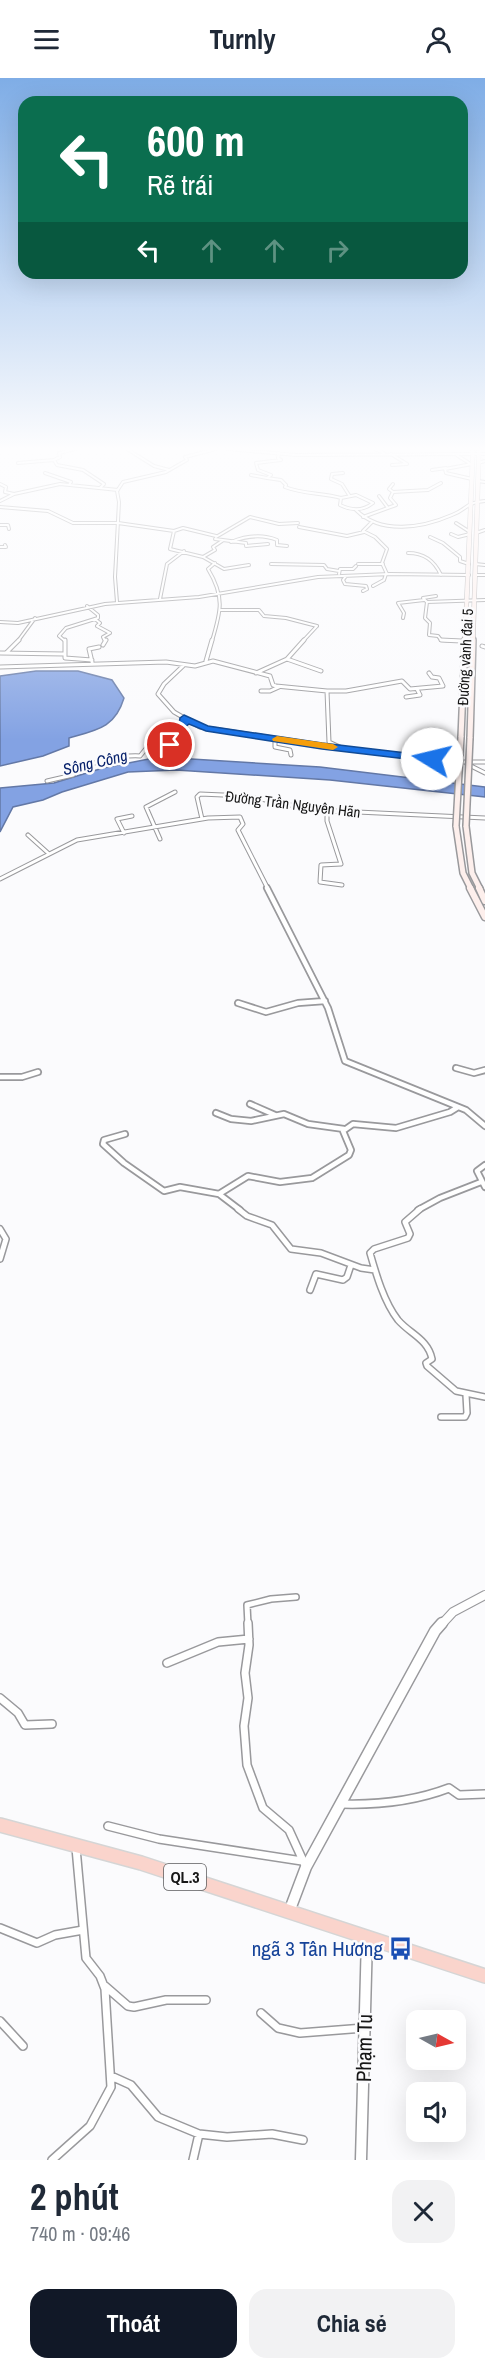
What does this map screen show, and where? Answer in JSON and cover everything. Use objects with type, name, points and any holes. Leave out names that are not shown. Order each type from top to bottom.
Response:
[{"type":"highway","name":"QL.3","points":[[0,1825],[141,1863],[485,1976]]},
{"type":"main road","name":"Đường vành đai 5","points":[[471,546],[456,826],[463,873],[485,917]]},
{"type":"main road","name":"Đường vành đai 5","points":[[473,546],[474,601],[466,644],[470,738],[465,826],[472,873],[485,901]]},
{"type":"street","points":[[117,546],[115,577],[117,602]]},
{"type":"street","points":[[170,546],[170,548],[203,557],[224,569],[249,565]]},
{"type":"street","points":[[203,557],[215,550],[213,546]]},
{"type":"street","points":[[373,586],[384,580],[386,574],[383,558],[387,550],[383,546]]},
{"type":"street","points":[[446,546],[460,557],[460,561],[469,564]]},
{"type":"street","points":[[160,599],[167,564],[184,551]]},
{"type":"street","points":[[408,553],[421,553],[437,566],[441,575]]},
{"type":"street","points":[[206,661],[221,610],[218,586],[208,569],[215,563]]},
{"type":"street","points":[[271,564],[323,564],[327,569],[339,571],[357,565],[383,564]]},
{"type":"street","points":[[475,564],[485,565]]},
{"type":"street","points":[[339,571],[339,576]]},
{"type":"street","points":[[0,622],[15,623],[87,606],[219,594],[314,578],[386,574],[469,575]]},
{"type":"street","points":[[475,575],[485,574]]},
{"type":"street","points":[[346,576],[343,580],[345,584],[366,586],[367,589],[363,591]]},
{"type":"street","points":[[436,596],[424,598],[426,601],[425,618],[430,623],[429,635],[437,636],[441,640],[466,644]]},
{"type":"street","points":[[403,618],[404,613],[398,603],[485,600]]},
{"type":"street","points":[[87,606],[98,615],[95,619],[63,630],[59,636],[65,640],[66,658],[92,662]]},
{"type":"street","points":[[221,610],[259,610],[264,616],[290,619],[317,626],[287,659],[256,674]]},
{"type":"street","points":[[6,653],[22,638],[35,618]]},
{"type":"street","points":[[92,662],[89,649],[101,646],[106,640],[103,637],[110,633],[97,626],[100,623],[95,619]]},
{"type":"street","points":[[0,653],[64,654]]},
{"type":"street","points":[[287,659],[321,671]]},
{"type":"street","points":[[0,667],[92,662],[166,662],[196,666],[206,661],[234,665],[241,670],[270,676],[273,685],[279,687],[344,693],[394,681],[402,681],[408,689],[443,686],[439,678],[432,677],[429,673]]},
{"type":"street","points":[[183,666],[164,684],[158,694],[173,711],[204,728],[344,749],[462,763],[485,762]]},
{"type":"street","points":[[261,691],[270,691],[279,687]]},
{"type":"street","points":[[406,697],[420,695],[417,689]]},
{"type":"street","points":[[327,691],[329,742],[344,749]]},
{"type":"street","points":[[166,748],[172,745],[175,730],[184,725],[184,718]]},
{"type":"street","points":[[155,728],[163,726],[175,730]]},
{"type":"street","points":[[279,739],[275,742],[275,747],[290,750],[291,755]]},
{"type":"street","points":[[47,781],[74,775],[78,768],[127,754],[140,756],[153,740],[172,741]]},
{"type":"street","points":[[462,763],[485,773]]},
{"type":"street","points":[[160,839],[147,806],[175,792]]},
{"type":"street","name":"Đường Trần Nguyên Hãn","points":[[202,819],[197,797],[200,794],[246,796],[281,804],[327,810],[485,818]]},
{"type":"street","points":[[327,810],[327,821],[341,864],[321,865],[320,882],[342,885]]},
{"type":"street","points":[[123,833],[117,819],[132,816]]},
{"type":"street","points":[[0,879],[77,840],[202,819],[241,818],[242,825],[238,830],[325,1001],[337,1029],[345,1061],[470,1112],[484,1124]]},
{"type":"street","points":[[28,835],[48,853]]},
{"type":"street","points":[[238,1003],[266,1012],[298,1003],[325,1001]]},
{"type":"street","points":[[456,1068],[474,1073],[485,1070]]},
{"type":"street","points":[[0,1077],[22,1077],[38,1072]]},
{"type":"street","points":[[250,1104],[265,1112],[278,1115]]},
{"type":"street","points":[[216,1113],[231,1119],[251,1121],[284,1114],[314,1126],[344,1129],[356,1124],[401,1128],[450,1112],[458,1107]]},
{"type":"street","points":[[219,1194],[248,1176],[280,1182],[316,1177],[351,1153],[343,1134],[344,1129]]},
{"type":"street","points":[[125,1134],[104,1140],[103,1144],[124,1163],[164,1191],[180,1187],[219,1194],[247,1216],[272,1225],[291,1249],[321,1253],[351,1265],[375,1270]]},
{"type":"street","points":[[485,1165],[477,1171],[483,1185],[434,1199],[415,1210],[405,1222],[410,1234],[408,1238],[371,1251],[375,1270],[398,1319],[406,1328],[419,1335],[432,1355],[432,1359],[426,1363],[427,1366],[439,1374],[454,1390],[466,1395],[485,1397]]},
{"type":"street","points":[[0,1229],[6,1239],[0,1259]]},
{"type":"street","points":[[310,1290],[317,1273],[343,1280],[347,1277],[351,1265]]},
{"type":"street","points":[[441,1417],[465,1417],[467,1413],[466,1395]]},
{"type":"street","points":[[288,1912],[304,1864],[342,1804],[399,1694],[435,1631],[453,1612],[485,1595]]},
{"type":"street","points":[[296,1597],[249,1604],[246,1610],[249,1639],[245,1673],[248,1698],[244,1726],[248,1771],[263,1808],[289,1830],[304,1864]]},
{"type":"street","points":[[167,1664],[201,1651],[213,1643],[234,1637],[249,1639]]},
{"type":"street","points":[[0,1698],[18,1713],[25,1725],[52,1724]]},
{"type":"street","points":[[342,1804],[376,1805],[423,1798],[449,1788],[459,1795],[485,1794]]},
{"type":"street","points":[[108,1826],[159,1839],[304,1864]]},
{"type":"street","points":[[76,1846],[86,1958],[105,1986],[128,2006],[134,2007],[166,2000],[206,2000]]},
{"type":"street","points":[[0,1928],[37,1943],[56,1935],[83,1930]]},
{"type":"street","name":"Phạm Tu","points":[[361,2160],[367,1937]]},
{"type":"street","points":[[52,2160],[62,2148],[83,2135],[107,2098],[111,2076],[105,1986]]},
{"type":"street","points":[[261,2013],[284,2031],[313,2034],[364,2028]]},
{"type":"street","points":[[0,2020],[23,2046]]},
{"type":"street","points":[[111,2076],[130,2085],[158,2117],[199,2134],[227,2137],[272,2134],[303,2140]]},
{"type":"street","points":[[193,2160],[199,2134]]},
{"type":"water","name":"Sông Công","points":[[36,671],[78,671],[112,680],[124,698],[116,716],[110,722],[96,730],[69,738],[69,746],[43,756],[0,766],[0,676]]},
{"type":"water","name":"Sông Công","points":[[159,757],[320,767],[485,787],[485,797],[330,780],[176,770],[128,772],[43,800],[13,807],[0,832],[0,788],[54,783],[103,768]]},
{"type":"slow traffic","points":[[277,739],[333,747]]},
{"type":"place","name":"ngã 3 Tân Hương","points":[[401,1948]]},
{"type":"route","points":[[170,745],[172,745],[174,731],[184,725],[184,718],[197,726],[206,728],[322,746],[432,759]]}]
